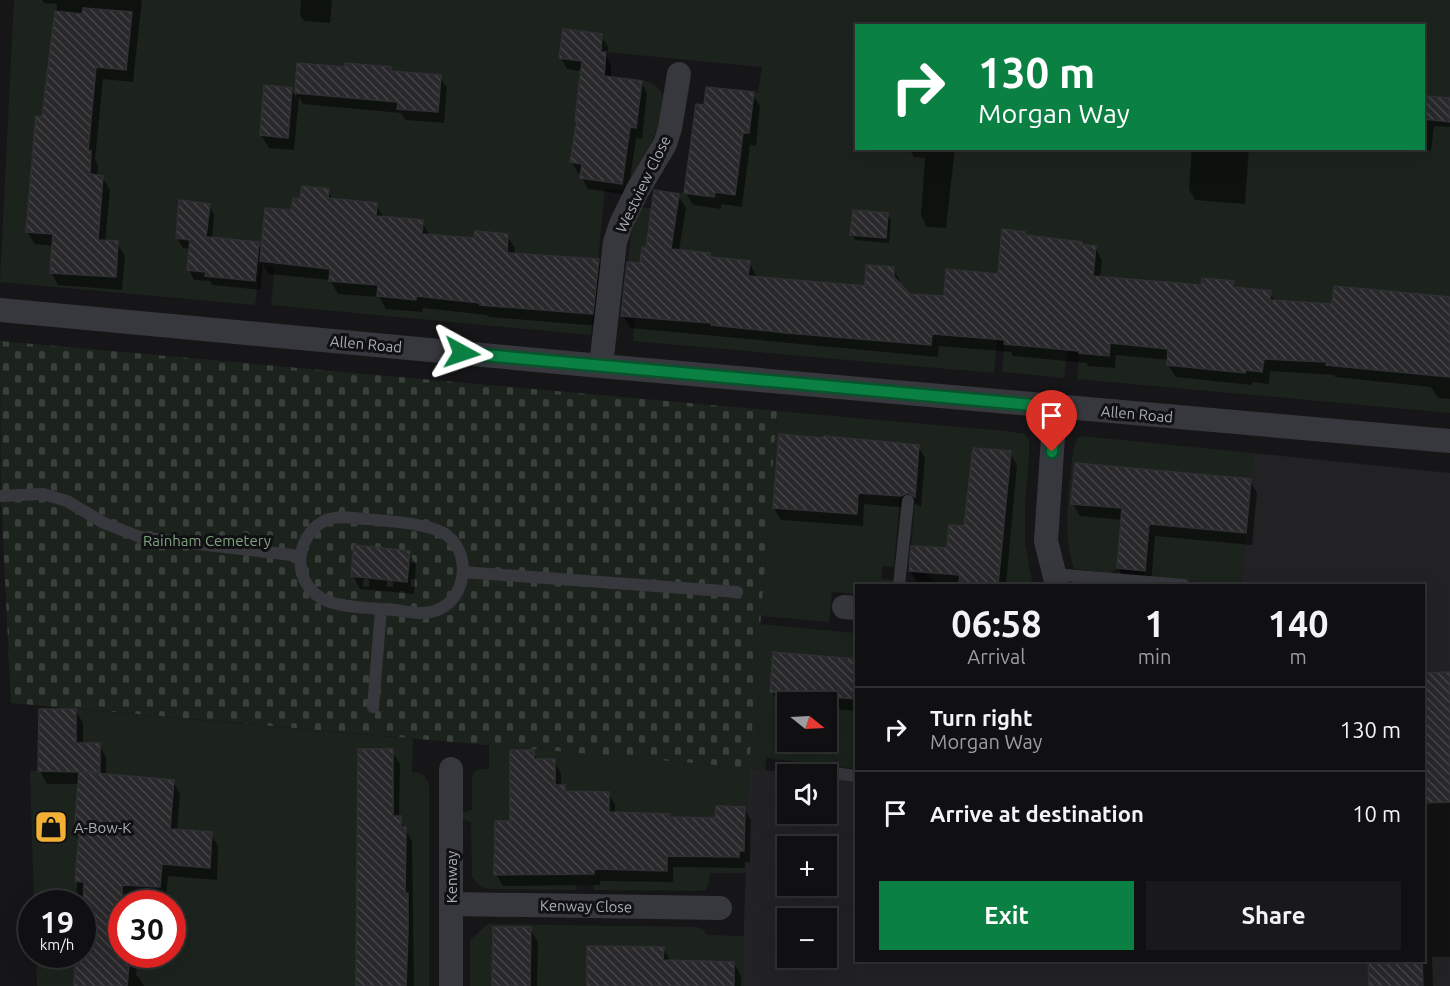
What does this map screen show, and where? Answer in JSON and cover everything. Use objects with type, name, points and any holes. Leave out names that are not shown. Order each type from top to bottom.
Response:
[{"type":"street","name":"Westview Close","points":[[601,366],[615,242],[637,191],[664,144],[670,128],[679,74]]},
{"type":"street","name":"Allen Road","points":[[0,310],[1450,441]]},
{"type":"street","points":[[1055,407],[1046,541],[1055,580]]},
{"type":"street","name":"Kenway","points":[[451,769],[451,986]]},
{"type":"street","name":"Kenway Close","points":[[451,904],[720,908]]},
{"type":"lane","points":[[0,496],[43,494],[67,501],[104,523],[140,537],[300,556]]},
{"type":"lane","points":[[899,584],[908,501]]},
{"type":"lane","points":[[342,517],[436,529],[449,537],[458,548],[464,562],[458,591],[449,603],[436,611],[422,614],[327,601],[314,593],[305,581],[300,568],[300,556],[305,539],[314,527],[327,519],[342,517]]},
{"type":"lane","points":[[463,572],[737,592]]},
{"type":"lane","points":[[1055,580],[1158,584]]},
{"type":"lane","points":[[373,707],[381,609]]},
{"type":"lane","points":[[837,773],[855,776]]},
{"type":"shaded area","points":[[1253,453],[1450,473],[1450,986],[742,986],[749,768],[777,772],[777,824],[837,824],[837,779],[855,782],[855,962],[1425,962],[1425,584],[1241,584]]},
{"type":"green space","points":[[14,0],[1450,0],[1450,413],[1077,379],[1084,308],[1072,307],[1064,378],[1002,372],[1011,279],[1000,259],[996,288],[1002,289],[994,373],[633,341],[635,317],[624,316],[632,231],[638,211],[642,208],[651,208],[654,190],[684,193],[696,104],[704,104],[706,87],[758,93],[762,67],[606,52],[604,76],[651,83],[660,91],[663,104],[661,119],[655,135],[623,190],[605,188],[591,335],[271,305],[275,267],[260,265],[255,305],[0,282]]},
{"type":"green space","name":"Rainham Cemetery","points":[[0,341],[777,411],[749,768],[11,703],[1,496]]},
{"type":"green space","points":[[777,411],[1025,434],[1029,440],[1029,453],[1025,544],[1031,584],[937,584],[925,572],[909,571],[915,498],[900,496],[894,567],[883,566],[881,579],[893,580],[892,584],[855,584],[855,594],[832,592],[829,622],[761,616]]},
{"type":"green space","points":[[1082,436],[1253,453],[1241,584],[1215,584],[1144,576],[1145,571],[1117,568],[1111,573],[1074,569],[1067,525],[1073,450],[1077,439]]},
{"type":"green space","points":[[760,624],[855,633],[855,769],[837,767],[837,764],[816,764],[767,758],[765,770],[749,768],[746,873],[710,873],[709,883],[705,890],[594,890],[593,885],[577,885],[576,890],[491,889],[480,885],[472,877],[471,822],[452,815],[472,810],[474,772],[489,769],[489,745],[748,768]]},
{"type":"green space","points":[[39,709],[76,709],[413,739],[412,772],[423,775],[429,785],[429,986],[37,986],[36,968],[96,968],[96,890],[34,890],[30,771],[38,771]]},
{"type":"green space","points":[[488,924],[697,927],[704,930],[707,935],[744,936],[742,986],[470,986],[470,940]]},
{"type":"building","points":[[83,8],[132,12],[126,70],[96,67],[88,151],[91,151],[90,174],[103,176],[98,240],[118,241],[116,277],[50,273],[53,234],[26,232],[36,116],[42,117],[55,11],[82,14]]},
{"type":"building","points":[[563,29],[602,34],[601,52],[606,52],[604,76],[642,81],[636,128],[630,127],[622,184],[580,178],[582,164],[570,162],[577,121],[575,121],[582,61],[559,58]]},
{"type":"building","points":[[297,63],[345,67],[345,63],[391,67],[391,71],[441,75],[438,112],[397,109],[398,102],[295,93]]},
{"type":"building","points":[[264,85],[292,88],[288,138],[260,135]]},
{"type":"building","points":[[706,87],[754,92],[749,133],[743,133],[735,195],[715,192],[714,197],[684,193],[696,104],[704,105]]},
{"type":"building","points":[[1426,96],[1450,98],[1450,122],[1425,119]]},
{"type":"building","points":[[302,186],[329,189],[328,198],[377,203],[376,216],[423,220],[422,234],[474,238],[475,231],[508,234],[507,253],[599,259],[593,314],[480,305],[480,303],[416,296],[416,300],[377,296],[378,285],[329,281],[330,269],[260,261],[265,208],[291,210],[293,198],[300,199]]},
{"type":"building","points":[[654,190],[679,194],[671,249],[710,253],[710,257],[750,261],[748,276],[865,286],[866,265],[894,267],[894,277],[910,294],[944,296],[946,269],[998,274],[1002,229],[1025,232],[1025,235],[1082,242],[1082,245],[1096,246],[1093,276],[1201,285],[1202,278],[1234,281],[1233,287],[1271,291],[1270,300],[1332,304],[1334,286],[1450,297],[1450,377],[1326,365],[1327,362],[1264,359],[1262,372],[1246,370],[1245,373],[1167,365],[1168,349],[1110,343],[1109,356],[1004,344],[1005,340],[970,337],[932,334],[931,345],[621,316],[627,262],[640,263],[642,247],[646,248]]},
{"type":"building","points":[[179,200],[210,204],[206,237],[259,242],[255,281],[205,276],[206,272],[187,270],[190,240],[176,238]]},
{"type":"building","points":[[853,210],[888,213],[886,238],[850,235]]},
{"type":"building","points":[[779,434],[919,445],[915,497],[908,493],[901,496],[858,493],[857,514],[773,508]]},
{"type":"building","points":[[973,448],[1011,451],[998,584],[959,584],[960,575],[909,571],[911,546],[947,548],[949,525],[964,526]]},
{"type":"building","points":[[1075,463],[1251,479],[1246,533],[1149,524],[1145,571],[1117,568],[1122,508],[1071,504]]},
{"type":"building","points":[[354,545],[410,551],[407,582],[351,576]]},
{"type":"building","points":[[773,652],[855,659],[855,699],[837,697],[837,692],[770,692]]},
{"type":"building","points":[[1450,672],[1450,802],[1425,803],[1425,673]]},
{"type":"building","points":[[39,709],[76,709],[76,743],[100,743],[100,772],[83,772],[174,780],[170,829],[212,832],[210,868],[162,864],[160,887],[122,885],[122,890],[108,890],[108,968],[129,968],[127,986],[74,986],[75,968],[96,968],[96,890],[84,890],[84,882],[75,881],[79,835],[74,835],[79,772],[38,771]]},
{"type":"building","points":[[358,749],[393,749],[393,816],[401,816],[401,827],[406,827],[405,893],[408,893],[408,931],[406,986],[356,986]]},
{"type":"building","points":[[510,750],[534,750],[534,759],[555,759],[555,785],[565,785],[565,791],[609,792],[609,812],[715,818],[716,806],[745,807],[744,851],[739,851],[739,857],[667,856],[667,871],[594,869],[594,874],[494,875],[495,821],[510,821]]},
{"type":"building","points":[[493,927],[531,927],[530,986],[492,986]]},
{"type":"building","points":[[587,946],[664,947],[663,960],[734,962],[734,986],[587,986]]},
{"type":"building","points":[[1368,962],[1422,962],[1423,986],[1369,986]]},
{"type":"place","name":"A-Bow-K","points":[[51,827]]},
{"type":"route","points":[[462,353],[1055,407],[1052,452]]}]
